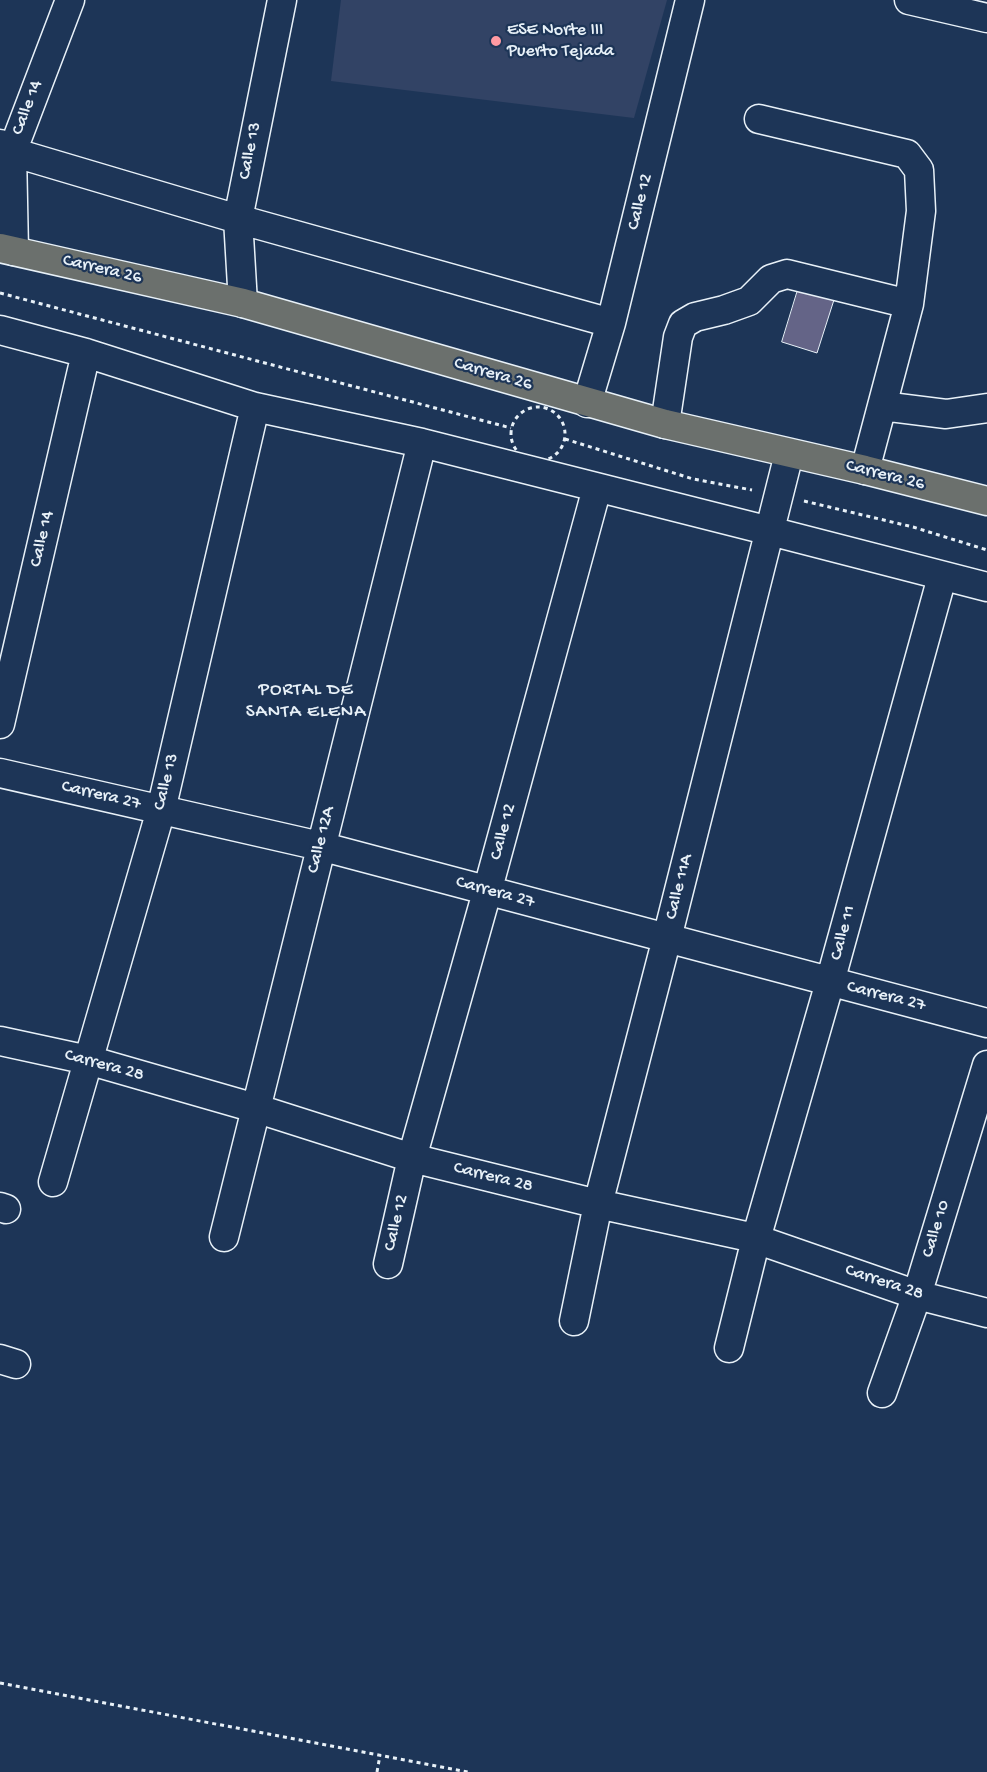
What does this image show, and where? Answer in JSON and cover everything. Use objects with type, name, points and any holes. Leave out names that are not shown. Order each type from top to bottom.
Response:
[{"type":"main road","name":"Carrera 26","points":[[7,249],[244,303],[665,424],[788,454],[865,470],[987,501]]},
{"type":"street","name":"Calle 14","points":[[7,249],[6,148],[70,0]]},
{"type":"street","name":"Calle 13","points":[[244,303],[238,219],[282,0]]},
{"type":"street","name":"Calle 12","points":[[587,403],[612,323],[690,0]]},
{"type":"street","points":[[915,1],[987,18]]},
{"type":"street","points":[[759,119],[907,154],[919,170],[921,211],[909,304],[865,470]]},
{"type":"street","points":[[6,148],[238,219],[612,323]]},
{"type":"street","points":[[665,424],[678,337],[683,324],[696,317],[749,301],[771,279],[788,274],[909,304]]},
{"type":"street","points":[[0,330],[86,353],[255,407],[422,443],[770,530],[987,588]]},
{"type":"street","name":"Calle 14","points":[[0,724],[86,353]]},
{"type":"street","points":[[882,406],[946,414],[987,408]]},
{"type":"street","name":"Calle 13","points":[[53,1182],[161,810],[255,407]]},
{"type":"street","name":"Calle 12A","points":[[224,1237],[422,443]]},
{"type":"street","name":"Calle 11A","points":[[574,1321],[598,1204],[667,938],[788,454]]},
{"type":"street","name":"Calle 12","points":[[388,1264],[412,1158],[597,488]]},
{"type":"street","name":"Calle 11","points":[[730,1348],[756,1239],[830,982],[942,577]]},
{"type":"street","name":"Carrera 27","points":[[0,772],[320,846],[487,892],[987,1023]]},
{"type":"street","name":"Carrera 28","points":[[0,1041],[88,1060],[255,1108],[412,1158],[598,1204],[756,1239],[917,1295],[987,1313]]},
{"type":"street","name":"Calle 10","points":[[882,1393],[917,1295],[987,1065]]},
{"type":"path","points":[[0,293],[512,428]]},
{"type":"path","points":[[533,407],[544,407],[553,411],[560,419],[565,429],[564,439],[560,449],[553,457],[543,460],[532,460],[523,456],[515,449],[511,439],[512,428],[515,419],[523,411],[533,407]]},
{"type":"path","points":[[0,1683],[468,1772]]},
{"type":"path","points":[[377,1772],[380,1754]]},
{"type":"shaded area","name":"ESE Norte III Puerto Tejada","points":[[341,0],[667,0],[634,118],[331,81]]},
{"type":"building","points":[[804,270],[840,281],[817,353],[782,342]]},
{"type":"place","name":"ESE Norte III Puerto Tejada","points":[[496,41]]},
{"type":"district","name":"PORTAL DE SANTA ELENA","points":[[306,702]]}]
